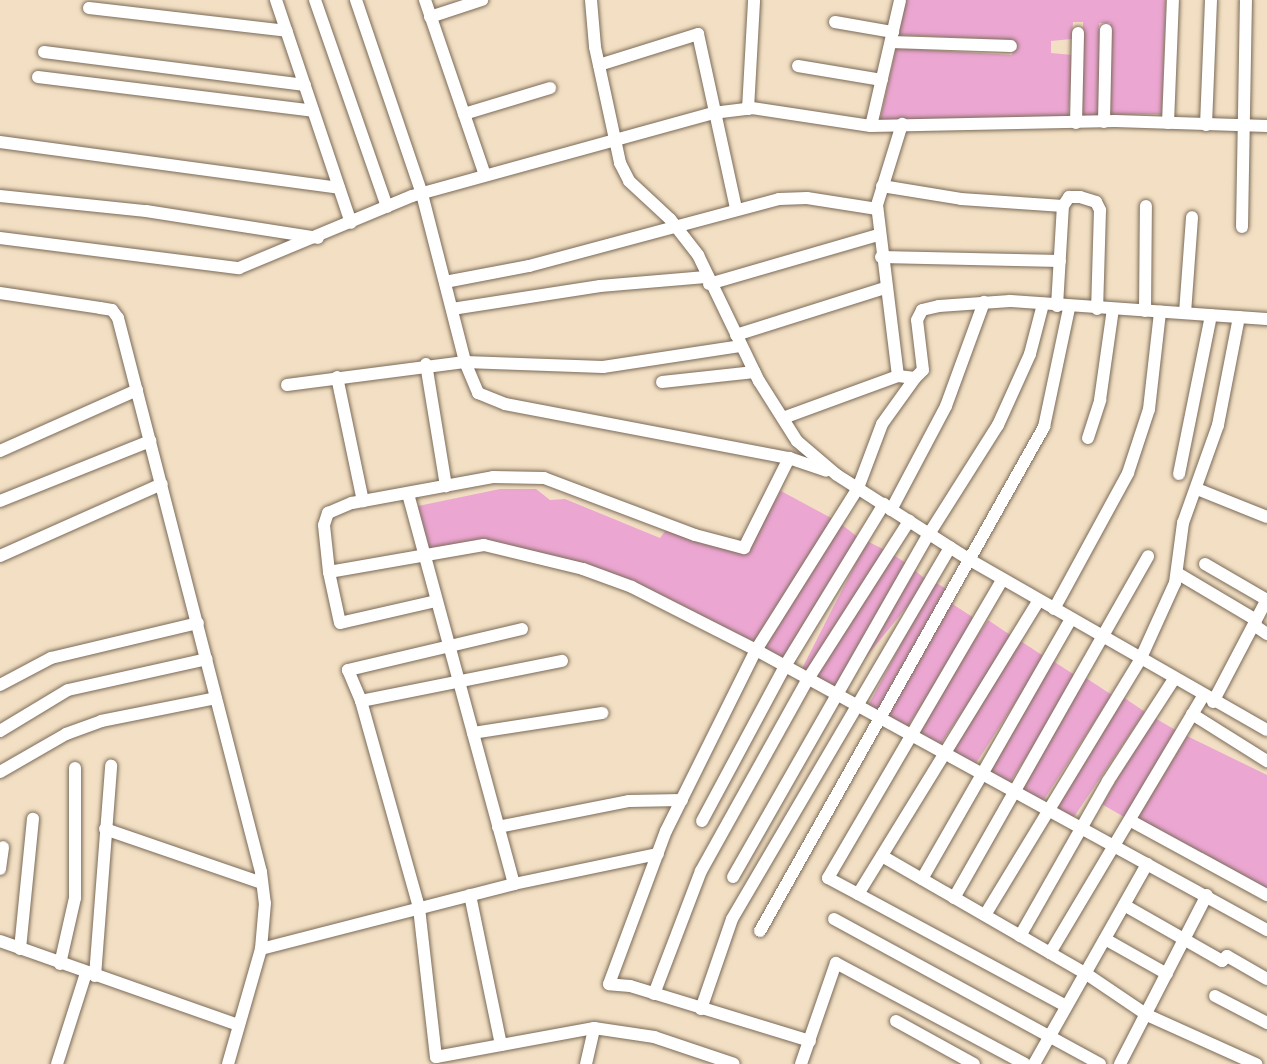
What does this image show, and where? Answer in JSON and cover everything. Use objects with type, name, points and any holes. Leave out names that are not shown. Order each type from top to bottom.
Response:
[{"type":"street","points":[[276,0],[351,223]]},
{"type":"street","points":[[316,0],[387,207]]},
{"type":"street","points":[[356,0],[422,194],[465,362],[478,393],[486,399],[789,458],[837,475]]},
{"type":"street","points":[[425,0],[485,175]]},
{"type":"street","points":[[430,17],[482,0]]},
{"type":"street","points":[[591,0],[598,65],[615,141],[629,181],[678,228],[698,255],[707,280],[754,372],[797,441],[837,475],[970,560],[1208,699],[1267,730]]},
{"type":"street","points":[[748,109],[754,0]]},
{"type":"street","points":[[872,126],[900,0]]},
{"type":"street","points":[[1168,124],[1173,0]]},
{"type":"street","points":[[1206,125],[1210,0]]},
{"type":"street","points":[[1241,227],[1246,0]]},
{"type":"street","points":[[89,8],[286,31]]},
{"type":"street","points":[[835,22],[892,37],[1011,46]]},
{"type":"street","points":[[1104,122],[1106,30]]},
{"type":"street","points":[[1076,123],[1078,33]]},
{"type":"street","points":[[598,65],[698,34],[713,113],[736,208]]},
{"type":"street","points":[[44,52],[304,85]]},
{"type":"street","points":[[798,66],[882,80]]},
{"type":"street","points":[[38,77],[313,111]]},
{"type":"street","points":[[464,114],[551,88]]},
{"type":"street","points":[[0,238],[239,268],[422,194],[713,113],[748,109],[872,126],[1104,122],[1267,126]]},
{"type":"street","points":[[898,376],[878,235],[877,209],[902,124]]},
{"type":"street","points":[[0,142],[339,188]]},
{"type":"street","points":[[882,186],[961,199],[1063,206]]},
{"type":"street","points":[[0,196],[146,211],[318,238]]},
{"type":"street","points":[[760,931],[882,720],[1044,427],[1063,307],[1060,261],[1063,206],[1069,197],[1096,202],[1100,210],[1097,309]]},
{"type":"street","points":[[445,282],[529,266],[678,228],[736,208],[807,198],[877,209]]},
{"type":"street","points":[[1145,311],[1146,206]]},
{"type":"street","points":[[1185,313],[1192,217]]},
{"type":"street","points":[[452,309],[600,286],[707,280],[878,235]]},
{"type":"street","points":[[881,257],[1060,261]]},
{"type":"street","points":[[287,385],[426,364],[465,362],[603,368],[738,341],[885,288]]},
{"type":"street","points":[[0,293],[111,310],[121,328],[262,883],[261,948],[228,1064]]},
{"type":"street","points":[[702,821],[785,666],[887,507],[946,406],[984,302]]},
{"type":"street","points":[[810,1041],[654,993],[609,984],[658,854],[756,650],[858,488],[882,424],[923,370],[917,320],[922,310],[984,302],[1267,319]]},
{"type":"street","points":[[733,877],[929,534],[998,425],[1030,354],[1043,304]]},
{"type":"street","points":[[1088,438],[1100,400],[1113,310]]},
{"type":"street","points":[[1054,609],[1128,472],[1149,409],[1160,312]]},
{"type":"street","points":[[1180,474],[1211,315]]},
{"type":"street","points":[[985,915],[1140,660],[1177,573],[1183,523],[1198,489],[1218,425],[1239,317]]},
{"type":"street","points":[[426,364],[446,486]]},
{"type":"street","points":[[662,382],[754,372]]},
{"type":"street","points":[[783,418],[898,376],[915,378]]},
{"type":"street","points":[[337,377],[363,501]]},
{"type":"street","points":[[0,451],[137,390]]},
{"type":"street","points":[[0,501],[150,440]]},
{"type":"street","points":[[436,601],[340,623],[329,572],[324,525],[328,513],[363,501],[493,477],[544,478],[695,535],[744,548],[789,458]]},
{"type":"street","points":[[0,556],[162,484]]},
{"type":"street","points":[[1198,489],[1267,517]]},
{"type":"street","points":[[408,493],[514,884]]},
{"type":"street","points":[[654,993],[701,871],[808,680],[909,521]]},
{"type":"street","points":[[329,572],[424,558],[474,546],[502,546],[632,587],[756,650],[1080,830],[1266,926]]},
{"type":"street","points":[[701,1009],[732,919],[860,708],[950,547]]},
{"type":"street","points":[[954,898],[1104,638],[1148,556]]},
{"type":"street","points":[[1050,954],[1192,714],[1208,699],[1267,600],[1205,564]]},
{"type":"street","points":[[1177,573],[1255,622],[1267,634]]},
{"type":"street","points":[[1003,579],[914,738],[828,878],[1066,1006]]},
{"type":"street","points":[[858,894],[946,756],[1039,600]]},
{"type":"street","points":[[922,879],[979,774],[1071,619]]},
{"type":"street","points":[[0,685],[51,658],[198,623]]},
{"type":"street","points":[[522,629],[449,644],[348,670],[361,701],[419,908],[435,1060],[594,1028],[654,1037],[734,1064]]},
{"type":"street","points":[[0,731],[68,690],[207,659]]},
{"type":"street","points":[[361,701],[458,679],[562,661]]},
{"type":"street","points":[[1020,936],[1080,830],[1174,679]]},
{"type":"street","points":[[0,772],[66,734],[101,721],[216,698]]},
{"type":"street","points":[[473,733],[602,713]]},
{"type":"street","points":[[1192,714],[1267,761]]},
{"type":"street","points":[[57,1064],[90,974],[105,894],[105,829],[111,766]]},
{"type":"street","points":[[60,964],[75,898],[75,768]]},
{"type":"street","points":[[498,827],[629,801],[682,800]]},
{"type":"street","points":[[20,949],[33,819]]},
{"type":"street","points":[[1131,821],[1267,895]]},
{"type":"street","points":[[105,829],[262,883]]},
{"type":"street","points":[[0,869],[3,847]]},
{"type":"street","points":[[261,948],[514,884],[658,854]]},
{"type":"street","points":[[882,856],[1085,973],[1147,1015],[1256,1064]]},
{"type":"street","points":[[1034,1064],[1147,864]]},
{"type":"street","points":[[470,895],[500,1045]]},
{"type":"street","points":[[1121,1064],[1207,895]]},
{"type":"street","points":[[1124,905],[1222,961],[1227,956],[1267,979]]},
{"type":"street","points":[[834,919],[1048,1039],[1100,1064]]},
{"type":"street","points":[[1105,939],[1167,974]]},
{"type":"street","points":[[0,941],[239,1025]]},
{"type":"street","points":[[801,1064],[836,963],[1025,1064]]},
{"type":"street","points":[[1215,996],[1267,1023]]},
{"type":"street","points":[[896,1021],[974,1064]]},
{"type":"street","points":[[586,1064],[594,1028]]},
{"type":"building","points":[[904,0],[1166,0],[1162,114],[1110,115],[1110,23],[1099,23],[1100,116],[1081,117],[1083,22],[1073,22],[1072,39],[1051,41],[1051,53],[1073,55],[1068,117],[880,120],[896,48],[1012,55],[1014,40],[897,35]]},
{"type":"building","points":[[500,489],[536,489],[550,500],[565,499],[660,538],[666,530],[744,554],[781,491],[833,519],[753,644],[661,599],[488,542],[426,552],[418,506]]},
{"type":"building","points":[[841,524],[859,538],[784,663],[761,648]]},
{"type":"building","points":[[867,541],[885,550],[818,681],[800,672]]},
{"type":"building","points":[[892,554],[906,563],[835,690],[816,678]]},
{"type":"building","points":[[913,569],[928,581],[838,692],[823,680]]},
{"type":"building","points":[[934,582],[949,590],[883,714],[868,706]]},
{"type":"building","points":[[951,603],[977,620],[906,730],[880,713]]},
{"type":"building","points":[[988,620],[1013,637],[939,746],[914,729]]},
{"type":"building","points":[[1019,640],[1045,657],[973,768],[947,751]]},
{"type":"building","points":[[1053,661],[1078,677],[1007,787],[982,771]]},
{"type":"building","points":[[1086,678],[1112,695],[1040,806],[1014,789]]},
{"type":"building","points":[[1120,695],[1145,712],[1070,822],[1046,805]]},
{"type":"building","points":[[1153,717],[1177,731],[1127,818],[1102,804]]},
{"type":"building","points":[[1187,736],[1267,775],[1267,892],[1137,819]]}]
